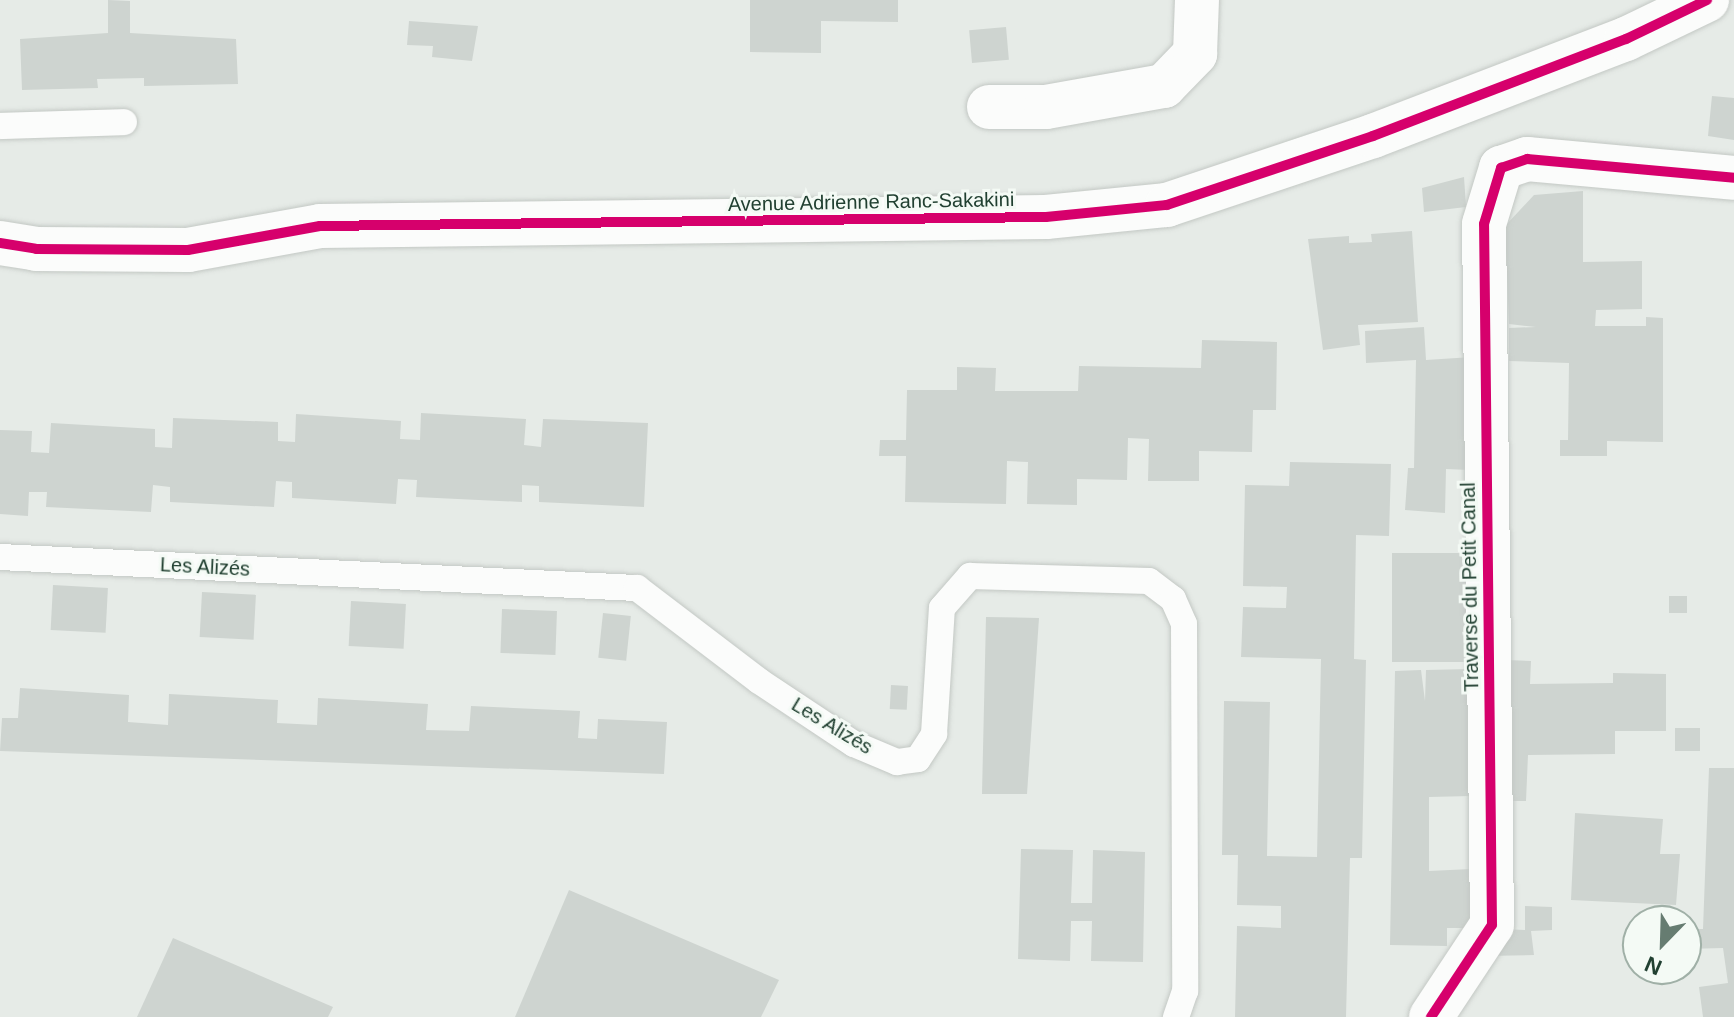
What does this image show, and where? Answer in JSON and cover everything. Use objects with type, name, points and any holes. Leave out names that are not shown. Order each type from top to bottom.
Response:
[{"type":"street","points":[[989,107],[1046,107],[1164,86],[1195,54],[1197,0]]},
{"type":"street","name":"Avenue Adrienne Ranc-Sakakini","points":[[0,243],[36,249],[188,250],[320,226],[1030,218],[1167,205],[1388,130],[1626,39],[1707,0]]},
{"type":"street","name":"Traverse du Petit Canal","points":[[1431,1017],[1492,925],[1484,224],[1501,168],[1527,159],[1734,178]]},
{"type":"lane","points":[[0,126],[124,122]]},
{"type":"lane","name":"Les Alizés","points":[[0,557],[637,588],[759,681],[854,744],[897,762],[918,759],[934,734],[942,608],[970,576],[1149,581],[1173,599],[1184,624],[1185,991],[1176,1017]]},
{"type":"building","points":[[108,0],[130,1],[130,33],[236,39],[238,84],[144,86],[144,78],[97,79],[98,88],[22,90],[20,39],[108,33]]},
{"type":"building","points":[[750,0],[898,0],[898,22],[821,21],[821,53],[750,52]]},
{"type":"building","points":[[409,21],[478,26],[472,61],[432,57],[433,46],[407,45]]},
{"type":"building","points":[[1006,27],[1009,60],[972,63],[969,30]]},
{"type":"building","points":[[1712,96],[1734,98],[1734,140],[1708,136]]},
{"type":"building","points":[[1464,177],[1466,207],[1424,212],[1422,188]]},
{"type":"building","points":[[1583,191],[1583,262],[1642,261],[1642,309],[1596,310],[1595,326],[1646,326],[1646,317],[1663,318],[1663,442],[1607,441],[1607,456],[1560,456],[1560,440],[1568,440],[1569,363],[1509,361],[1509,328],[1536,327],[1509,324],[1505,226],[1534,195]]},
{"type":"building","points":[[1412,231],[1418,322],[1358,325],[1360,345],[1323,350],[1308,239],[1349,236],[1349,243],[1372,242],[1371,234]]},
{"type":"building","points":[[1424,327],[1426,360],[1472,357],[1469,470],[1446,469],[1445,513],[1405,510],[1408,468],[1414,468],[1416,360],[1366,363],[1365,331]]},
{"type":"building","points":[[1202,340],[1277,342],[1276,410],[1253,410],[1252,452],[1199,451],[1199,481],[1148,481],[1149,439],[1128,438],[1127,480],[1077,479],[1077,505],[1027,504],[1028,462],[1007,461],[1006,504],[905,502],[906,456],[879,456],[880,440],[906,440],[907,390],[957,390],[957,367],[996,368],[995,391],[1078,391],[1079,366],[1201,368]]},
{"type":"building","points":[[421,413],[526,419],[524,445],[541,447],[543,419],[648,423],[644,507],[539,502],[539,486],[522,485],[522,502],[416,497],[417,480],[398,479],[396,504],[292,498],[292,482],[276,481],[274,507],[170,502],[170,487],[153,485],[151,512],[46,507],[47,492],[29,492],[28,516],[0,514],[0,430],[32,431],[31,452],[49,453],[51,423],[155,429],[155,447],[172,448],[173,418],[278,422],[278,441],[295,442],[296,414],[401,421],[400,439],[420,440]]},
{"type":"building","points":[[1290,462],[1391,464],[1389,536],[1356,535],[1354,659],[1366,660],[1362,858],[1350,858],[1346,1017],[1235,1017],[1237,926],[1281,928],[1281,906],[1237,905],[1238,855],[1222,855],[1224,701],[1270,702],[1267,856],[1317,857],[1321,659],[1241,657],[1243,607],[1286,608],[1287,587],[1243,586],[1245,485],[1289,486]]},
{"type":"building","points":[[1392,553],[1470,553],[1470,662],[1392,662]]},
{"type":"building","points":[[53,585],[108,588],[106,633],[51,630]]},
{"type":"building","points":[[202,592],[256,595],[254,640],[200,637]]},
{"type":"building","points":[[1669,596],[1687,596],[1687,613],[1669,613]]},
{"type":"building","points":[[351,601],[406,604],[404,649],[349,646]]},
{"type":"building","points":[[502,609],[557,611],[555,655],[500,653]]},
{"type":"building","points":[[603,613],[631,616],[626,661],[598,658]]},
{"type":"building","points":[[986,617],[1039,618],[1027,794],[982,794]]},
{"type":"building","points":[[1506,660],[1531,661],[1530,684],[1613,683],[1613,673],[1666,674],[1666,731],[1615,731],[1615,754],[1528,755],[1526,801],[1507,801]]},
{"type":"building","points":[[1470,669],[1471,796],[1429,797],[1429,871],[1471,869],[1472,928],[1447,928],[1447,946],[1390,945],[1395,671],[1421,670],[1425,701],[1426,670]]},
{"type":"building","points":[[891,685],[908,686],[907,710],[890,709]]},
{"type":"building","points":[[20,688],[129,695],[128,722],[168,725],[169,694],[278,700],[277,723],[317,725],[318,698],[428,704],[426,730],[469,731],[471,706],[580,711],[578,738],[597,739],[598,719],[667,722],[664,774],[0,751],[2,718],[18,718]]},
{"type":"building","points":[[1675,728],[1700,728],[1700,751],[1675,751]]},
{"type":"building","points":[[1709,768],[1734,768],[1734,1017],[1703,1017],[1699,987],[1728,983],[1723,948],[1702,949]]},
{"type":"building","points":[[1575,813],[1663,819],[1660,854],[1680,854],[1676,905],[1571,900]]},
{"type":"building","points":[[1021,849],[1073,850],[1071,903],[1092,903],[1093,850],[1145,852],[1143,962],[1091,961],[1092,921],[1071,921],[1070,961],[1018,959]]},
{"type":"building","points":[[569,890],[779,980],[761,1017],[515,1017]]},
{"type":"building","points":[[1525,906],[1552,907],[1552,930],[1531,931],[1534,955],[1484,956],[1500,929],[1525,930]]},
{"type":"building","points":[[173,938],[333,1007],[328,1017],[137,1017]]},
{"type":"cycle path","points":[[0,243],[36,249],[188,250],[320,226],[1046,217],[1167,205],[1373,136],[1626,39],[1707,0]]},
{"type":"cycle path","points":[[1431,1017],[1492,925],[1484,224],[1501,168],[1527,159],[1734,178]]}]
